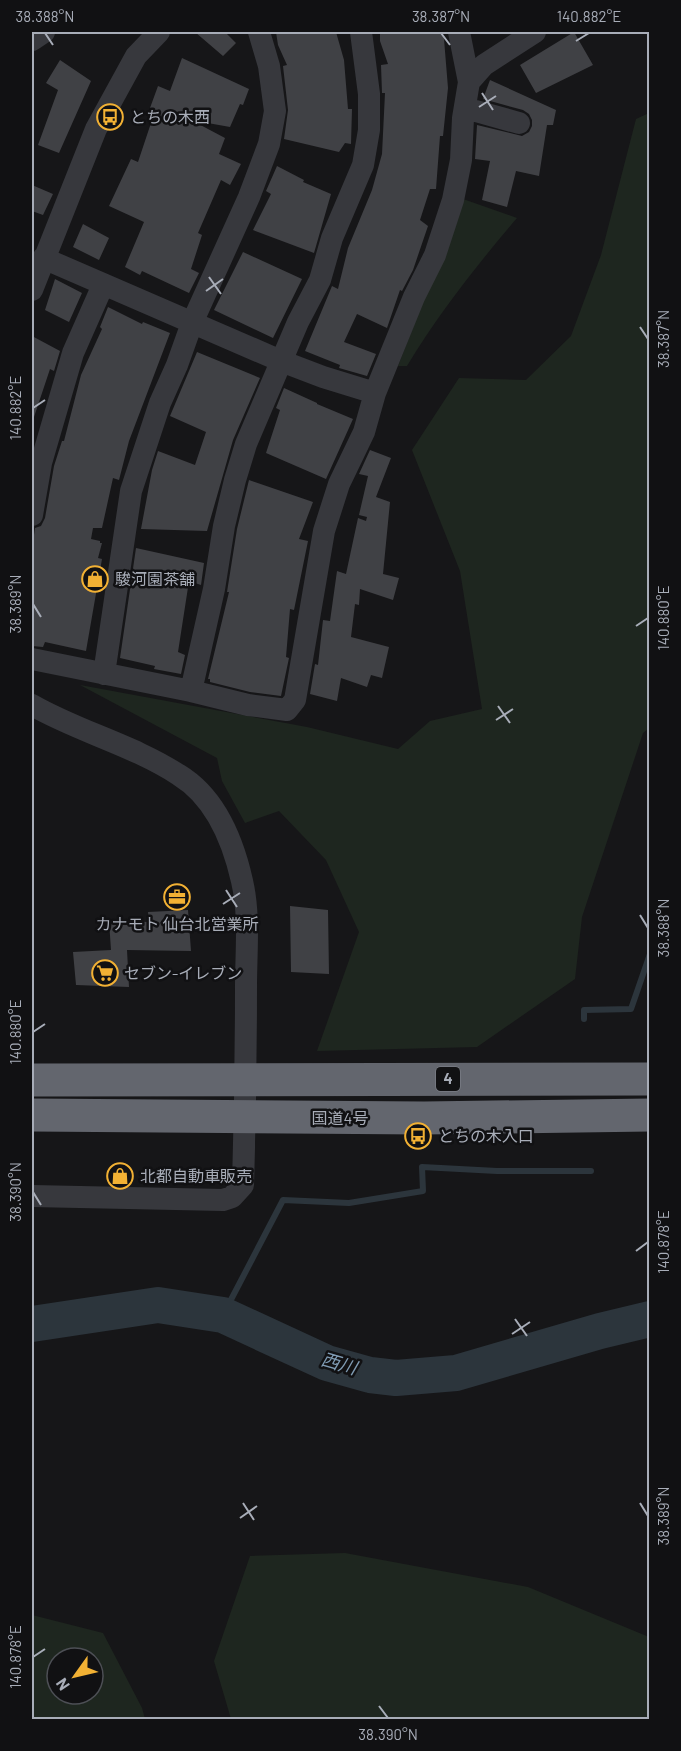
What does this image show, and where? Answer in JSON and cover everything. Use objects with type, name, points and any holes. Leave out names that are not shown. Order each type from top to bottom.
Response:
[{"type":"highway","name":"4","points":[[32,1080],[650,1079]]},
{"type":"highway","name":"国道4号","points":[[32,1116],[424,1119],[650,1115]]},
{"type":"street","points":[[32,40],[44,32]]},
{"type":"street","points":[[32,290],[96,129],[136,56],[159,32]]},
{"type":"street","points":[[104,674],[131,490],[160,404],[192,323],[244,207],[268,144],[275,111],[269,66],[259,32]]},
{"type":"street","points":[[191,691],[207,622],[224,526],[246,444],[281,361],[320,280],[333,238],[363,165],[369,130],[369,94],[361,32]]},
{"type":"street","points":[[32,659],[191,691],[248,705],[287,710],[295,700],[324,531],[339,484],[364,432],[375,393],[414,297],[435,255],[453,201],[461,160],[465,108],[470,82],[459,32]]},
{"type":"street","points":[[470,82],[484,65],[535,32]]},
{"type":"street","points":[[465,108],[519,123]]},
{"type":"street","points":[[44,258],[281,361],[375,393]]},
{"type":"street","points":[[32,515],[41,463],[73,353],[103,285]]},
{"type":"street","points":[[32,705],[181,775],[212,805],[232,845],[243,883],[246,929],[243,1185],[232,1197],[222,1200],[32,1196]]},
{"type":"shaded area","points":[[649,113],[649,728],[643,733],[582,917],[575,979],[477,1047],[317,1051],[359,932],[326,860],[279,811],[245,823],[222,781],[217,758],[80,685],[307,727],[398,749],[430,721],[482,709],[460,571],[412,450],[459,378],[526,380],[571,336],[601,255],[636,119]]},
{"type":"shaded area","points":[[463,199],[517,218],[459,290],[407,366],[398,366]]},
{"type":"shaded area","points":[[345,1553],[528,1587],[649,1637],[649,1719],[231,1719],[214,1661],[250,1556]]},
{"type":"shaded area","points":[[32,1615],[103,1633],[142,1708],[145,1719],[32,1719]]},
{"type":"building","points":[[195,32],[225,32],[236,43],[223,56]]},
{"type":"building","points":[[276,32],[336,32],[344,60],[348,109],[352,109],[351,144],[345,143],[339,152],[284,139],[288,110],[283,66],[287,65],[278,45]]},
{"type":"building","points":[[380,32],[442,32],[448,88],[443,136],[440,136],[436,189],[430,189],[420,220],[428,226],[413,270],[402,291],[400,290],[387,328],[357,314],[344,342],[376,354],[367,376],[339,368],[340,365],[305,351],[332,286],[338,289],[348,248],[372,190],[382,154],[385,93],[382,93],[381,65],[388,64],[380,41]]},
{"type":"building","points":[[574,32],[593,65],[536,93],[520,65]]},
{"type":"building","points":[[182,58],[249,89],[230,127],[191,120],[225,138],[219,154],[241,164],[230,185],[221,180],[198,233],[202,235],[191,269],[199,273],[189,293],[142,271],[140,275],[125,267],[144,222],[109,206],[131,159],[138,162],[155,111],[150,108],[158,86],[170,91]]},
{"type":"building","points":[[60,60],[91,81],[59,153],[38,145],[58,90],[46,83]]},
{"type":"building","points":[[490,80],[556,110],[553,125],[547,125],[539,176],[516,171],[507,207],[482,200],[490,161],[475,159],[477,125],[522,136],[529,132],[532,120],[523,110],[483,99]]},
{"type":"building","points":[[277,166],[304,180],[303,182],[331,194],[314,253],[253,230],[271,194],[266,191]]},
{"type":"building","points":[[32,185],[53,194],[43,215],[32,211]]},
{"type":"building","points":[[83,224],[109,238],[99,260],[73,247]]},
{"type":"building","points":[[243,252],[302,279],[273,338],[214,310]]},
{"type":"building","points":[[55,279],[82,293],[69,322],[45,310]]},
{"type":"building","points":[[108,307],[142,324],[143,322],[170,333],[129,441],[119,480],[113,478],[102,528],[93,528],[91,539],[102,543],[98,558],[102,559],[86,651],[45,642],[43,647],[32,646],[32,549],[35,528],[41,526],[45,518],[54,466],[62,441],[64,441],[81,375],[102,329],[100,327]]},
{"type":"building","points":[[32,336],[60,351],[54,371],[50,369],[34,417],[32,416]]},
{"type":"building","points":[[197,352],[260,378],[233,440],[207,531],[141,529],[152,470],[158,451],[195,465],[206,432],[170,416]]},
{"type":"building","points":[[284,388],[353,419],[326,479],[266,453],[280,410],[276,408]]},
{"type":"building","points":[[370,450],[391,458],[376,497],[390,502],[383,574],[399,578],[393,600],[360,589],[359,605],[355,604],[351,637],[389,647],[382,678],[371,675],[367,687],[341,678],[337,701],[310,694],[315,664],[318,665],[323,620],[330,621],[337,571],[346,574],[358,518],[366,521],[367,517],[359,515],[368,476],[359,474]]},
{"type":"building","points":[[249,480],[313,502],[299,539],[308,541],[294,610],[290,609],[286,657],[289,658],[281,696],[250,692],[210,682],[208,679],[229,592],[227,592],[237,529]]},
{"type":"building","points":[[136,548],[204,563],[201,585],[189,581],[178,652],[185,655],[181,674],[154,669],[155,666],[120,658]]},
{"type":"building","points":[[290,906],[328,910],[329,974],[291,972]]},
{"type":"building","points":[[188,910],[191,951],[127,950],[129,987],[76,985],[73,952],[111,950],[109,921],[149,922],[148,912]]},
{"type":"waterway","points":[[584,1019],[584,1010],[631,1009],[650,954]]},
{"type":"waterway","points":[[223,1315],[283,1200],[349,1203],[423,1191],[422,1167],[497,1171],[591,1171]]},
{"type":"waterway","name":"西川","points":[[32,1324],[158,1305],[223,1315],[327,1363],[370,1375],[396,1378],[456,1373],[600,1331],[650,1319]]},
{"type":"place","name":"とちの木西","points":[[110,117]]},
{"type":"place","name":"駿河園茶舗","points":[[95,579]]},
{"type":"place","name":"カナモト 仙台北営業所","points":[[177,897]]},
{"type":"place","name":"セブン-イレブン","points":[[105,973]]},
{"type":"place","name":"とちの木入口","points":[[418,1136]]},
{"type":"place","name":"北都自動車販売","points":[[120,1176]]}]
